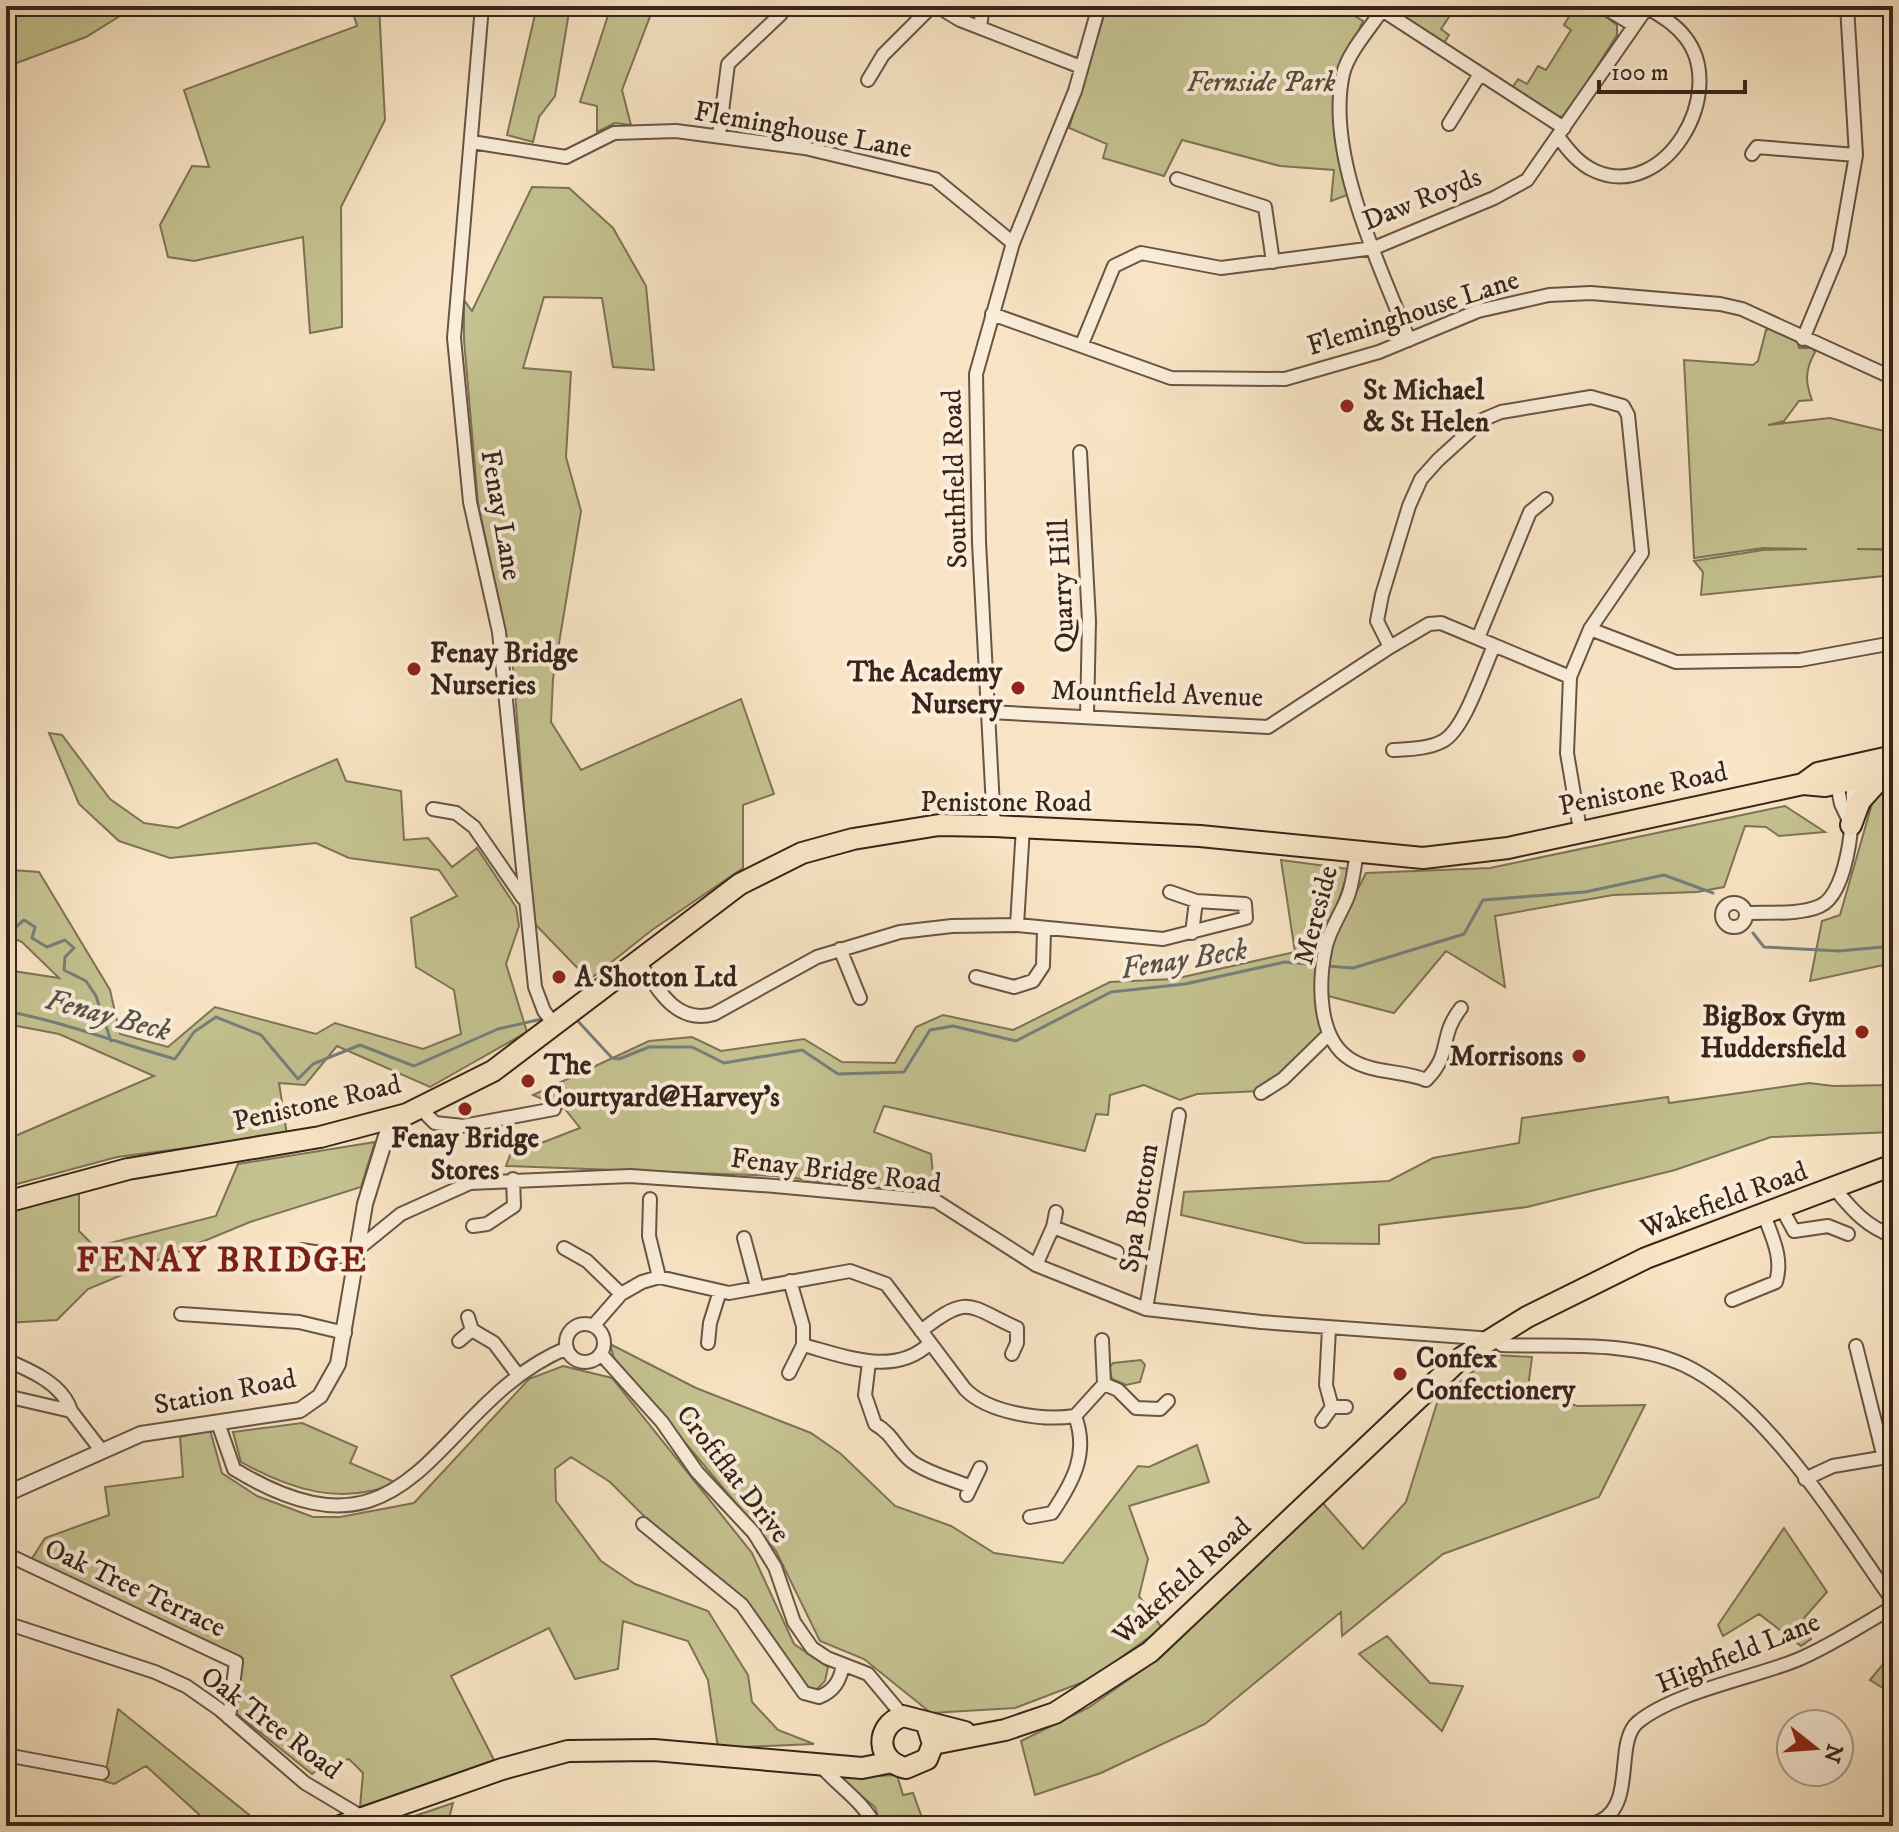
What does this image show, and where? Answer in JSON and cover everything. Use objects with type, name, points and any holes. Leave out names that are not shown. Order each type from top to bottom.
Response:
[{"type":"highway","name":"Penistone Road","points":[[6,1202],[128,1169],[317,1138],[391,1120],[420,1108],[493,1071],[550,1018],[573,1012],[740,884],[802,853],[890,832],[939,825],[1023,827],[1200,836],[1357,854],[1454,856],[1508,848],[1803,784],[1818,773],[1843,775],[1891,766]]},
{"type":"highway","points":[[1851,825],[1860,801],[1891,766]]},
{"type":"highway","name":"Wakefield Road","points":[[340,1826],[364,1822],[502,1769],[568,1751],[654,1750],[862,1768],[887,1755],[906,1768],[921,1764],[930,1734],[1005,1730],[1055,1713],[1150,1652],[1235,1574],[1395,1417],[1468,1364],[1493,1339],[1592,1282],[1646,1258],[1893,1165]]},
{"type":"highway","points":[[887,1755],[882,1734],[896,1720],[920,1719],[930,1734]]},
{"type":"street","name":"Fenay Lane","points":[[482,6],[454,338],[470,502],[499,632],[535,987],[550,1018]]},
{"type":"street","points":[[719,135],[728,64],[781,14],[781,6]]},
{"type":"street","points":[[868,80],[883,55],[934,6],[1081,67]]},
{"type":"street","points":[[980,27],[983,6]]},
{"type":"street","name":"Southfield Road","points":[[994,826],[975,384],[1013,243],[1075,91],[1099,6]]},
{"type":"street","points":[[1602,6],[1632,24]]},
{"type":"street","points":[[1803,339],[1839,252],[1856,155],[1847,6]]},
{"type":"street","points":[[1409,340],[1340,145],[1338,121],[1343,71],[1383,8],[1561,133],[1575,157],[1596,172],[1624,174],[1652,167],[1672,151],[1695,116],[1701,92],[1698,64],[1687,39],[1647,7]]},
{"type":"street","name":"Daw Royds","points":[[1082,344],[1114,266],[1141,253],[1221,268],[1374,248],[1494,198],[1527,180],[1632,24],[1647,7]]},
{"type":"street","points":[[1449,124],[1480,74]]},
{"type":"street","name":"Fleminghouse Lane","points":[[472,142],[566,157],[614,133],[676,131],[805,148],[935,179],[1013,243]]},
{"type":"street","points":[[1752,154],[1757,147],[1856,155]]},
{"type":"street","points":[[1177,179],[1265,207],[1273,262]]},
{"type":"street","name":"Fleminghouse Lane","points":[[992,314],[1171,378],[1285,379],[1379,352],[1478,311],[1549,295],[1591,293],[1720,304],[1742,309],[1893,378]]},
{"type":"street","points":[[1390,647],[1377,621],[1382,595],[1421,479],[1482,420],[1501,412],[1591,397],[1611,400],[1623,406],[1628,415],[1642,553],[1590,629],[1570,677],[1567,753],[1580,830]]},
{"type":"street","name":"Quarry Hill","points":[[1080,452],[1089,621],[1087,716]]},
{"type":"street","points":[[1478,638],[1530,512],[1546,499]]},
{"type":"street","name":"Mountfield Avenue","points":[[990,712],[1268,727],[1390,647],[1429,624],[1441,623],[1570,677]]},
{"type":"street","points":[[1590,629],[1676,662],[1800,660],[1893,643]]},
{"type":"street","points":[[1393,750],[1427,747],[1446,740],[1459,724],[1494,646]]},
{"type":"street","points":[[1746,913],[1805,910],[1827,902],[1841,876],[1851,825],[1843,775]]},
{"type":"street","points":[[433,809],[456,813],[474,827],[525,902]]},
{"type":"street","points":[[1017,925],[1023,827]]},
{"type":"street","name":"Mereside","points":[[1327,1036],[1322,987],[1326,946],[1349,893],[1357,854]]},
{"type":"street","points":[[638,961],[671,1006],[684,1014],[698,1017],[714,1014],[800,965],[840,949],[925,928],[1017,925],[1163,939],[1246,918],[1245,904],[1196,901],[1170,892]]},
{"type":"street","points":[[1192,933],[1196,901]]},
{"type":"street","points":[[976,977],[980,975],[997,987],[1021,986],[1038,977],[1044,959],[1044,930]]},
{"type":"street","points":[[840,949],[860,998]]},
{"type":"street","points":[[1261,1093],[1283,1079],[1327,1036],[1349,1058],[1369,1068],[1426,1080],[1442,1064],[1447,1026],[1461,1008]]},
{"type":"street","points":[[420,1108],[435,1123],[463,1126],[554,1109]]},
{"type":"street","name":"Spa Bottom","points":[[1146,1309],[1179,1115]]},
{"type":"street","name":"Station Road","points":[[6,1494],[141,1434],[300,1410],[312,1403],[334,1376],[345,1333],[365,1204],[391,1120]]},
{"type":"street","name":"Fenay Bridge Road","points":[[357,1253],[401,1214],[454,1188],[513,1179],[672,1178],[936,1201],[1036,1265],[1146,1309],[1329,1328],[1493,1339],[1502,1345],[1632,1351],[1683,1364],[1725,1390],[1805,1479],[1893,1604]]},
{"type":"street","points":[[473,1226],[490,1229],[514,1206],[513,1179]]},
{"type":"street","points":[[1835,1189],[1854,1213],[1878,1230],[1893,1236]]},
{"type":"street","points":[[650,1199],[649,1236],[659,1277]]},
{"type":"street","points":[[1036,1265],[1053,1227],[1056,1212]]},
{"type":"street","points":[[1773,1212],[1794,1231],[1828,1226],[1848,1234]]},
{"type":"street","points":[[1732,1300],[1777,1286],[1780,1268],[1773,1212]]},
{"type":"street","points":[[1053,1227],[1111,1250],[1100,1260]]},
{"type":"street","points":[[744,1238],[757,1287]]},
{"type":"street","points":[[564,1248],[587,1261],[621,1294]]},
{"type":"street","points":[[301,1250],[357,1253]]},
{"type":"street","points":[[601,1354],[585,1362],[573,1358],[567,1348],[571,1330],[581,1324],[594,1325],[621,1294],[659,1277],[720,1291],[862,1272],[886,1284],[965,1389],[985,1405],[1006,1413],[1075,1416]]},
{"type":"street","points":[[787,1375],[803,1345],[803,1326],[790,1281]]},
{"type":"street","points":[[708,1343],[720,1291]]},
{"type":"street","points":[[921,1331],[955,1307],[971,1305],[1017,1328],[1017,1343],[1012,1354]]},
{"type":"street","points":[[181,1314],[299,1322],[345,1333]]},
{"type":"street","points":[[459,1341],[470,1323],[494,1343],[518,1375]]},
{"type":"street","name":"Croftflat Drive","points":[[594,1325],[604,1338],[601,1354],[662,1422],[697,1472],[754,1533],[775,1567],[802,1636],[812,1648],[868,1674],[884,1693],[896,1720]]},
{"type":"street","points":[[1329,1328],[1326,1385],[1332,1407]]},
{"type":"street","points":[[1030,1517],[1055,1518],[1081,1460],[1075,1416],[1104,1384],[1102,1340]]},
{"type":"street","points":[[803,1345],[869,1362],[904,1359],[929,1344]]},
{"type":"street","points":[[1805,1479],[1833,1466],[1888,1457],[1856,1346]]},
{"type":"street","points":[[218,1423],[234,1469],[289,1496],[350,1504],[383,1498],[420,1473],[518,1375],[567,1348]]},
{"type":"street","points":[[6,1360],[25,1368],[60,1392],[101,1450]]},
{"type":"street","points":[[869,1362],[865,1395],[875,1424],[896,1440],[907,1458],[969,1491],[980,1468]]},
{"type":"street","points":[[1104,1384],[1118,1390],[1136,1408],[1160,1409],[1168,1401]]},
{"type":"street","points":[[6,1396],[71,1411]]},
{"type":"street","points":[[1332,1407],[1346,1407]]},
{"type":"street","points":[[1322,1421],[1332,1407]]},
{"type":"street","points":[[646,1534],[742,1605],[804,1693],[819,1697],[830,1692],[843,1665]]},
{"type":"street","name":"Oak Tree Terrace","points":[[6,1554],[236,1662],[229,1718]]},
{"type":"street","name":"Highfield Lane","points":[[1570,1826],[1600,1821],[1607,1815],[1621,1792],[1630,1733],[1638,1722],[1685,1698],[1799,1659],[1893,1604]]},
{"type":"street","name":"Oak Tree Road","points":[[6,1623],[155,1672],[186,1686],[305,1783],[364,1822]]},
{"type":"street","points":[[6,1755],[102,1773]]},
{"type":"street","points":[[830,1766],[843,1790],[867,1809],[875,1826]]},
{"type":"green space","points":[[35,6],[136,6],[86,37],[6,67],[6,16]]},
{"type":"green space","points":[[351,6],[379,6],[385,120],[341,207],[342,327],[310,333],[303,237],[194,261],[168,257],[160,225],[192,166],[209,167],[184,90],[357,26]]},
{"type":"green space","points":[[537,6],[570,6],[555,96],[539,117],[533,142],[507,135]]},
{"type":"green space","points":[[611,6],[654,6],[622,90],[631,125],[615,123],[597,132],[597,106],[580,102]]},
{"type":"green space","name":"Fernside Park","points":[[1107,6],[1338,6],[1363,21],[1344,69],[1336,106],[1338,144],[1350,194],[1331,201],[1334,170],[1280,166],[1182,140],[1164,176],[1103,158],[1107,144],[1069,128]]},
{"type":"green space","points":[[1394,6],[1446,6],[1453,11],[1441,29],[1449,35],[1444,43],[1395,13]]},
{"type":"green space","points":[[1575,6],[1591,6],[1617,25],[1617,35],[1566,116],[1556,117],[1512,88],[1518,79],[1527,84],[1538,66],[1546,70],[1571,30],[1564,25]]},
{"type":"green space","points":[[532,187],[569,188],[613,228],[646,286],[654,370],[613,367],[602,298],[544,297],[523,368],[571,372],[566,457],[581,511],[553,679],[551,722],[581,770],[741,699],[774,794],[743,805],[743,868],[652,930],[589,980],[533,922],[513,667],[478,503],[464,340],[464,300],[472,311]]},
{"type":"green space","points":[[1773,327],[1798,342],[1799,348],[1812,348],[1815,352],[1807,376],[1812,400],[1799,401],[1784,421],[1768,425],[1830,418],[1893,433],[1893,549],[1857,549],[1893,550],[1893,575],[1701,595],[1703,572],[1694,561],[1763,550],[1807,549],[1763,548],[1694,558],[1684,360],[1753,365],[1758,361],[1766,330]]},
{"type":"green space","points":[[49,733],[62,735],[110,799],[144,823],[178,828],[337,759],[346,781],[401,791],[404,840],[428,838],[452,867],[477,848],[516,907],[519,926],[506,964],[527,1032],[430,1087],[337,1046],[305,1085],[279,1083],[287,1135],[117,1157],[6,1187],[6,1140],[154,1076],[59,1034],[6,1024],[6,970],[59,978],[22,942],[6,935],[6,864],[12,870],[39,872],[110,990],[120,1034],[168,1047],[215,1007],[316,1034],[335,1023],[423,1049],[461,1034],[454,990],[416,967],[411,918],[457,896],[439,870],[349,858],[316,843],[170,858],[119,841],[79,804]]},
{"type":"green space","points":[[1893,787],[1893,963],[1810,981],[1822,921],[1840,915],[1874,797]]},
{"type":"green space","points":[[1785,806],[1825,832],[1779,836],[1766,827],[1745,826],[1724,887],[1697,892],[1613,895],[1495,916],[1505,987],[1446,951],[1394,1013],[1324,995],[1329,946],[1366,873],[1490,868]]},
{"type":"green space","points":[[1281,860],[1349,869],[1323,947],[1325,1036],[1260,1091],[1197,1094],[1180,1100],[1144,1085],[1110,1095],[1108,1115],[1096,1114],[1085,1151],[884,1106],[874,1132],[931,1154],[935,1194],[775,1176],[506,1166],[510,1155],[580,1128],[565,1109],[533,1095],[649,1041],[692,1037],[721,1051],[804,1039],[842,1062],[895,1063],[916,1027],[943,1015],[1013,1030],[1110,982],[1174,979],[1295,952]]},
{"type":"green space","points":[[1809,1083],[1833,1086],[1893,1085],[1893,1132],[1771,1137],[1675,1170],[1527,1207],[1379,1225],[1379,1244],[1304,1243],[1181,1215],[1184,1192],[1389,1181],[1433,1158],[1519,1143],[1522,1118],[1668,1097],[1669,1103]]},
{"type":"green space","points":[[375,1142],[361,1187],[250,1222],[88,1289],[57,1320],[6,1323],[6,1212],[79,1192],[79,1231],[95,1247],[216,1216],[238,1164]]},
{"type":"green space","points":[[610,1344],[696,1388],[811,1433],[841,1454],[895,1506],[951,1526],[994,1553],[1063,1563],[1138,1466],[1149,1467],[1197,1445],[1209,1482],[1129,1506],[1148,1559],[1139,1596],[1162,1628],[1091,1679],[1015,1708],[931,1713],[864,1659],[820,1641],[776,1551],[614,1358]]},
{"type":"green space","points":[[1493,1355],[1532,1357],[1528,1388],[1577,1406],[1645,1405],[1599,1497],[1443,1554],[1342,1636],[1341,1612],[1205,1724],[1101,1773],[1035,1795],[1021,1741],[1088,1708],[1161,1657],[1322,1502],[1363,1549],[1406,1502],[1438,1400]]},
{"type":"green space","points":[[1141,1360],[1145,1365],[1140,1382],[1126,1385],[1112,1379],[1109,1368],[1113,1363]]},
{"type":"green space","points":[[563,1366],[612,1378],[752,1553],[794,1644],[828,1667],[825,1681],[815,1691],[808,1687],[772,1642],[750,1605],[662,1534],[610,1482],[571,1457],[555,1469],[556,1501],[601,1561],[635,1584],[708,1611],[748,1675],[752,1702],[778,1730],[814,1744],[718,1748],[708,1680],[688,1641],[623,1621],[618,1669],[575,1679],[549,1628],[451,1676],[494,1760],[360,1807],[363,1773],[349,1759],[321,1767],[312,1774],[236,1713],[243,1658],[31,1560],[45,1538],[109,1515],[105,1487],[183,1477],[180,1437],[210,1430],[222,1473],[257,1496],[313,1517],[340,1517],[414,1503],[529,1379]]},
{"type":"green space","points":[[302,1423],[357,1447],[350,1463],[397,1483],[356,1493],[317,1492],[279,1480],[241,1462],[233,1432]]},
{"type":"green space","points":[[1784,1528],[1827,1592],[1804,1618],[1811,1639],[1801,1646],[1759,1614],[1723,1636],[1718,1625]]},
{"type":"green space","points":[[1387,1636],[1430,1683],[1463,1686],[1442,1731],[1359,1654]]},
{"type":"green space","points":[[1893,1652],[1893,1694],[1870,1680]]},
{"type":"green space","points":[[118,1709],[263,1826],[202,1826],[204,1819],[146,1766],[114,1784],[104,1781]]},
{"type":"green space","points":[[897,1775],[903,1795],[913,1793],[925,1826],[881,1826],[875,1807],[840,1778]]},
{"type":"green space","points":[[453,1803],[447,1826],[385,1826]]},
{"type":"waterway","name":"Fenay Beck","points":[[1327,966],[1353,968],[1464,934],[1483,900],[1585,892],[1664,875],[1713,893]]},
{"type":"waterway","points":[[6,925],[12,930],[24,920],[35,927],[32,938],[47,947],[65,940],[74,948],[65,957],[64,970],[86,981],[96,996],[111,1041]]},
{"type":"waterway","name":"Fenay Beck","points":[[1753,933],[1764,947],[1839,951],[1893,946]]},
{"type":"waterway","name":"Fenay Beck","points":[[576,1019],[612,1058],[619,1059],[649,1047],[692,1047],[724,1063],[802,1050],[838,1074],[904,1072],[930,1030],[953,1026],[1016,1041],[1111,992],[1185,984],[1285,962],[1320,965]]},
{"type":"waterway","name":"Fenay Beck","points":[[6,1011],[175,1059],[194,1032],[216,1017],[261,1035],[298,1079],[313,1064],[360,1045],[414,1066],[498,1029],[546,1018]]},
{"type":"place","name":"St Michael & St Helen","points":[[1347,406]]},
{"type":"place","name":"Fenay Bridge Nurseries","points":[[414,669]]},
{"type":"place","name":"The Academy Nursery","points":[[1018,688]]},
{"type":"place","name":"A Shotton Ltd","points":[[559,977]]},
{"type":"place","name":"BigBox Gym Huddersfield","points":[[1862,1032]]},
{"type":"place","name":"Morrisons","points":[[1579,1056]]},
{"type":"place","name":"The Courtyard@Harvey's","points":[[528,1081]]},
{"type":"place","name":"Fenay Bridge Stores","points":[[465,1109]]},
{"type":"place","name":"Confex Confectionery","points":[[1400,1374]]},
{"type":"district","name":"FENAY BRIDGE","points":[[222,1260]]}]
